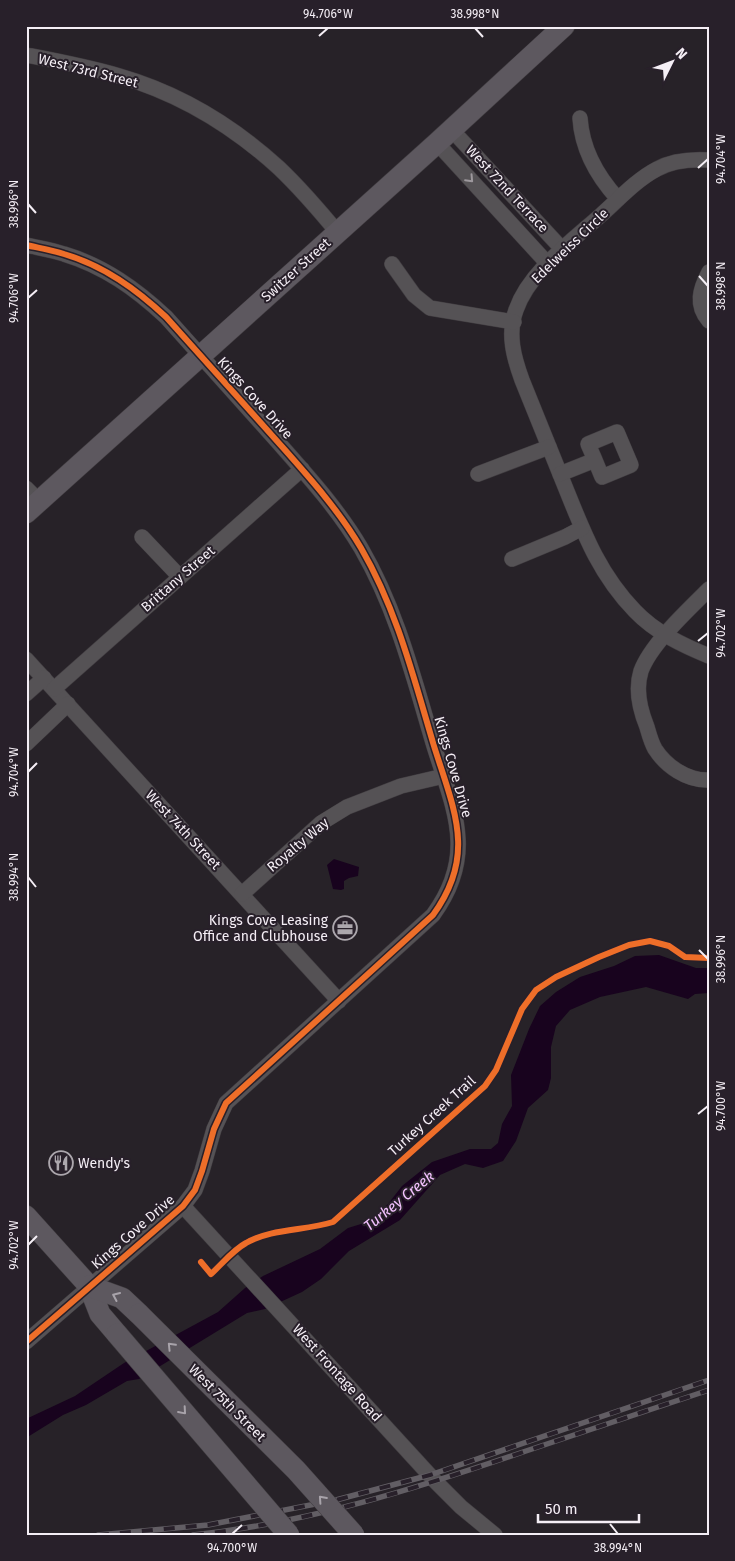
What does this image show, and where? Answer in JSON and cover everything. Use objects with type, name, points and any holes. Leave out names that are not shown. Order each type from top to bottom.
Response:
[{"type":"main road","name":"Switzer Street","points":[[30,501],[201,356],[564,26]]},
{"type":"main road","name":"West 75th Street","points":[[26,1216],[90,1286],[100,1314],[289,1535]]},
{"type":"main road","name":"West 75th Street","points":[[90,1286],[122,1298],[139,1314],[296,1470],[354,1535]]},
{"type":"street","name":"West 73rd Street","points":[[26,55],[119,76],[160,91],[209,115],[246,140],[280,169],[338,232]]},
{"type":"street","name":"Edelweiss Circle","points":[[580,118],[581,129],[595,170],[618,199]]},
{"type":"street","name":"West 72nd Terrace","points":[[444,136],[563,250]]},
{"type":"street","name":"West 72nd Terrace","points":[[444,136],[548,264]]},
{"type":"street","name":"Edelweiss Circle","points":[[709,160],[692,159],[671,163],[658,168],[618,199],[548,264],[524,291],[515,311],[512,336],[514,358],[560,474],[582,528],[610,583],[636,612],[653,627],[681,644],[709,656]]},
{"type":"street","name":"Kings Cove Drive","points":[[26,245],[64,254],[86,262],[126,283],[140,293],[166,317],[329,501],[361,548],[388,602],[444,776],[460,838],[453,882],[433,915],[226,1103],[214,1129],[195,1190],[182,1206],[26,1342]]},
{"type":"street","points":[[392,264],[414,295],[430,308],[514,322]]},
{"type":"street","points":[[709,272],[700,295],[702,313],[709,321]]},
{"type":"street","points":[[478,474],[549,446]]},
{"type":"street","points":[[560,474],[595,460]]},
{"type":"street","name":"Brittany Street","points":[[26,694],[49,683],[180,578],[302,469]]},
{"type":"street","points":[[512,560],[566,537],[582,528]]},
{"type":"street","points":[[142,537],[180,578]]},
{"type":"street","points":[[709,589],[652,651],[641,672],[638,693],[642,714],[654,748],[665,761],[678,771],[692,778],[709,780]]},
{"type":"street","name":"West 74th Street","points":[[26,659],[339,1001]]},
{"type":"street","points":[[26,744],[68,704]]},
{"type":"street","name":"Royalty Way","points":[[242,894],[321,823],[347,807],[371,796],[401,786],[444,776]]},
{"type":"street","name":"West Frontage Road","points":[[182,1206],[436,1482],[461,1507],[495,1535]]},
{"type":"water","points":[[334,859],[359,867],[358,876],[344,881],[344,889],[341,890],[333,889],[327,865]]},
{"type":"water","name":"Turkey Creek","points":[[659,955],[696,968],[709,968],[709,993],[695,994],[688,999],[646,987],[600,997],[570,1010],[556,1026],[551,1047],[551,1078],[548,1090],[528,1108],[516,1141],[503,1161],[483,1168],[465,1164],[440,1175],[400,1220],[349,1251],[321,1279],[302,1292],[265,1309],[247,1313],[139,1379],[127,1381],[86,1405],[63,1415],[26,1438],[26,1419],[75,1396],[124,1363],[218,1312],[245,1288],[263,1276],[320,1249],[348,1228],[361,1224],[375,1216],[388,1204],[402,1186],[432,1162],[470,1149],[491,1149],[498,1143],[502,1124],[512,1106],[511,1075],[540,1006],[556,992],[580,977],[614,966],[635,956]]},
{"type":"railway","points":[[98,1535],[208,1525],[336,1500],[430,1475],[709,1380]]},
{"type":"railway","points":[[193,1535],[278,1522],[403,1491],[709,1390]]},
{"type":"cycle path","points":[[26,245],[59,253],[93,265],[131,288],[155,307],[288,454],[322,493],[342,520],[361,548],[374,572],[395,620],[448,791],[458,832],[455,872],[446,893],[433,915],[226,1103],[214,1129],[195,1190],[183,1206],[26,1342]]},
{"type":"cycle path","name":"Turkey Creek Trail","points":[[201,1262],[211,1274],[237,1249],[256,1238],[333,1222],[485,1086],[496,1070],[522,1009],[536,990],[556,977],[629,945],[650,941],[669,946],[685,957],[709,958]]},
{"type":"place","name":"Kings Cove Leasing Office and Clubhouse","points":[[345,928]]},
{"type":"place","name":"Wendy's","points":[[61,1163]]}]
